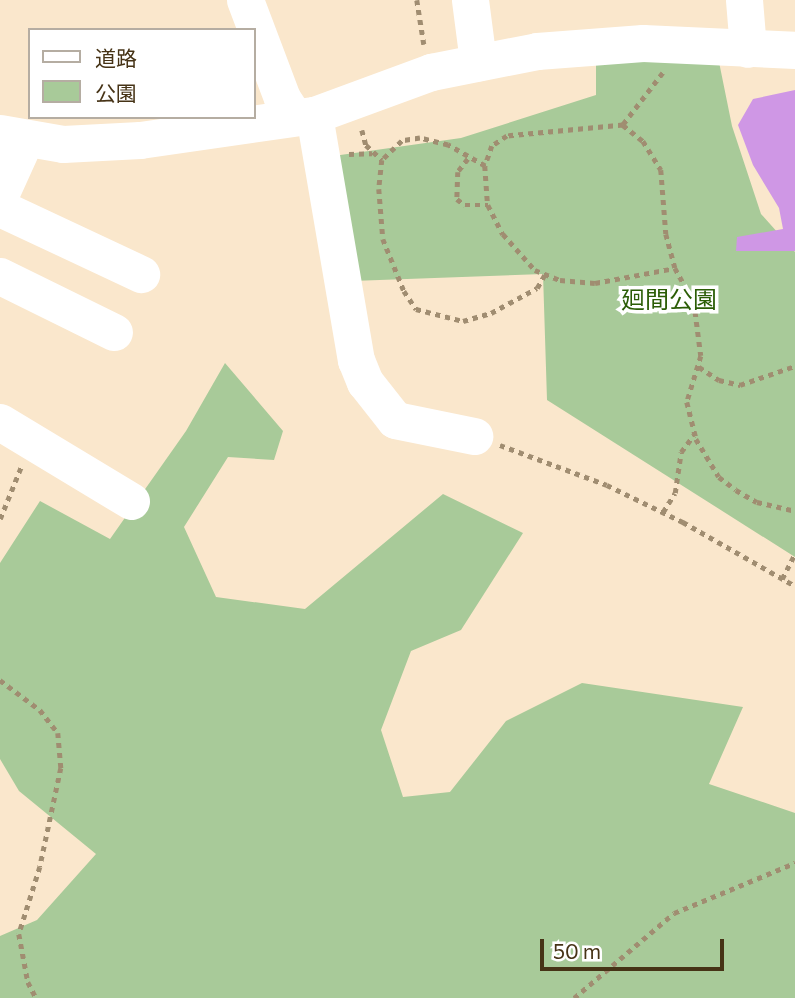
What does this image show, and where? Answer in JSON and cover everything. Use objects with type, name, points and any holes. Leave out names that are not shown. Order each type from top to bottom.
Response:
[{"type":"street","points":[[245,0],[256,28]]},
{"type":"street","points":[[470,0],[478,62]]},
{"type":"street","points":[[744,0],[748,49]]},
{"type":"street","points":[[256,29],[282,98],[304,115],[356,360],[365,382],[395,420],[474,436]]},
{"type":"street","points":[[0,195],[13,137],[63,144],[140,140],[304,115],[431,72],[537,51],[643,43],[795,50]]},
{"type":"street","points":[[0,208],[141,274]]},
{"type":"street","points":[[0,276],[114,332]]},
{"type":"street","points":[[0,422],[131,501]]},
{"type":"path","points":[[417,0],[431,72]]},
{"type":"path","points":[[623,125],[659,81],[668,63]]},
{"type":"path","points":[[349,127],[369,122]]},
{"type":"path","points":[[675,268],[614,282],[560,280],[535,270],[503,234],[488,205],[485,166],[492,146],[507,136],[623,125],[643,141],[661,170],[666,234],[675,268],[694,302],[699,367],[687,401],[694,435],[719,477],[757,502],[795,511]]},
{"type":"path","points":[[485,166],[468,159],[448,145],[420,138],[402,141],[382,160],[379,189],[383,239],[404,292],[416,309],[463,321],[491,313],[537,288],[545,274]]},
{"type":"path","points":[[342,152],[372,153]]},
{"type":"path","points":[[468,159],[458,172],[457,199],[466,205],[488,205]]},
{"type":"path","points":[[699,367],[719,380],[740,385],[795,366]]},
{"type":"path","points":[[663,512],[675,493],[681,452],[694,435]]},
{"type":"path","points":[[474,436],[607,485],[663,512],[795,586]]},
{"type":"path","points":[[0,519],[31,441]]},
{"type":"path","points":[[782,579],[795,553]]},
{"type":"path","points":[[0,680],[40,710],[58,733],[61,768],[40,867],[19,934],[28,982],[36,998]]},
{"type":"path","points":[[574,998],[674,913],[795,863]]},
{"type":"green space","name":"廻間公園","points":[[596,53],[718,57],[732,126],[761,214],[795,252],[795,557],[547,400],[543,274],[352,281],[319,158],[461,138],[596,95]]},
{"type":"green space","points":[[225,363],[283,431],[274,460],[228,457],[184,527],[216,597],[305,609],[443,494],[523,533],[461,630],[411,651],[381,730],[403,797],[450,792],[506,721],[582,683],[743,707],[709,784],[795,813],[795,998],[0,998],[0,936],[37,920],[96,854],[19,791],[0,759],[0,563],[40,501],[110,539],[186,431]]},
{"type":"shaded area","points":[[795,90],[795,251],[736,251],[737,237],[783,229],[779,208],[753,165],[738,125],[753,99]]}]
